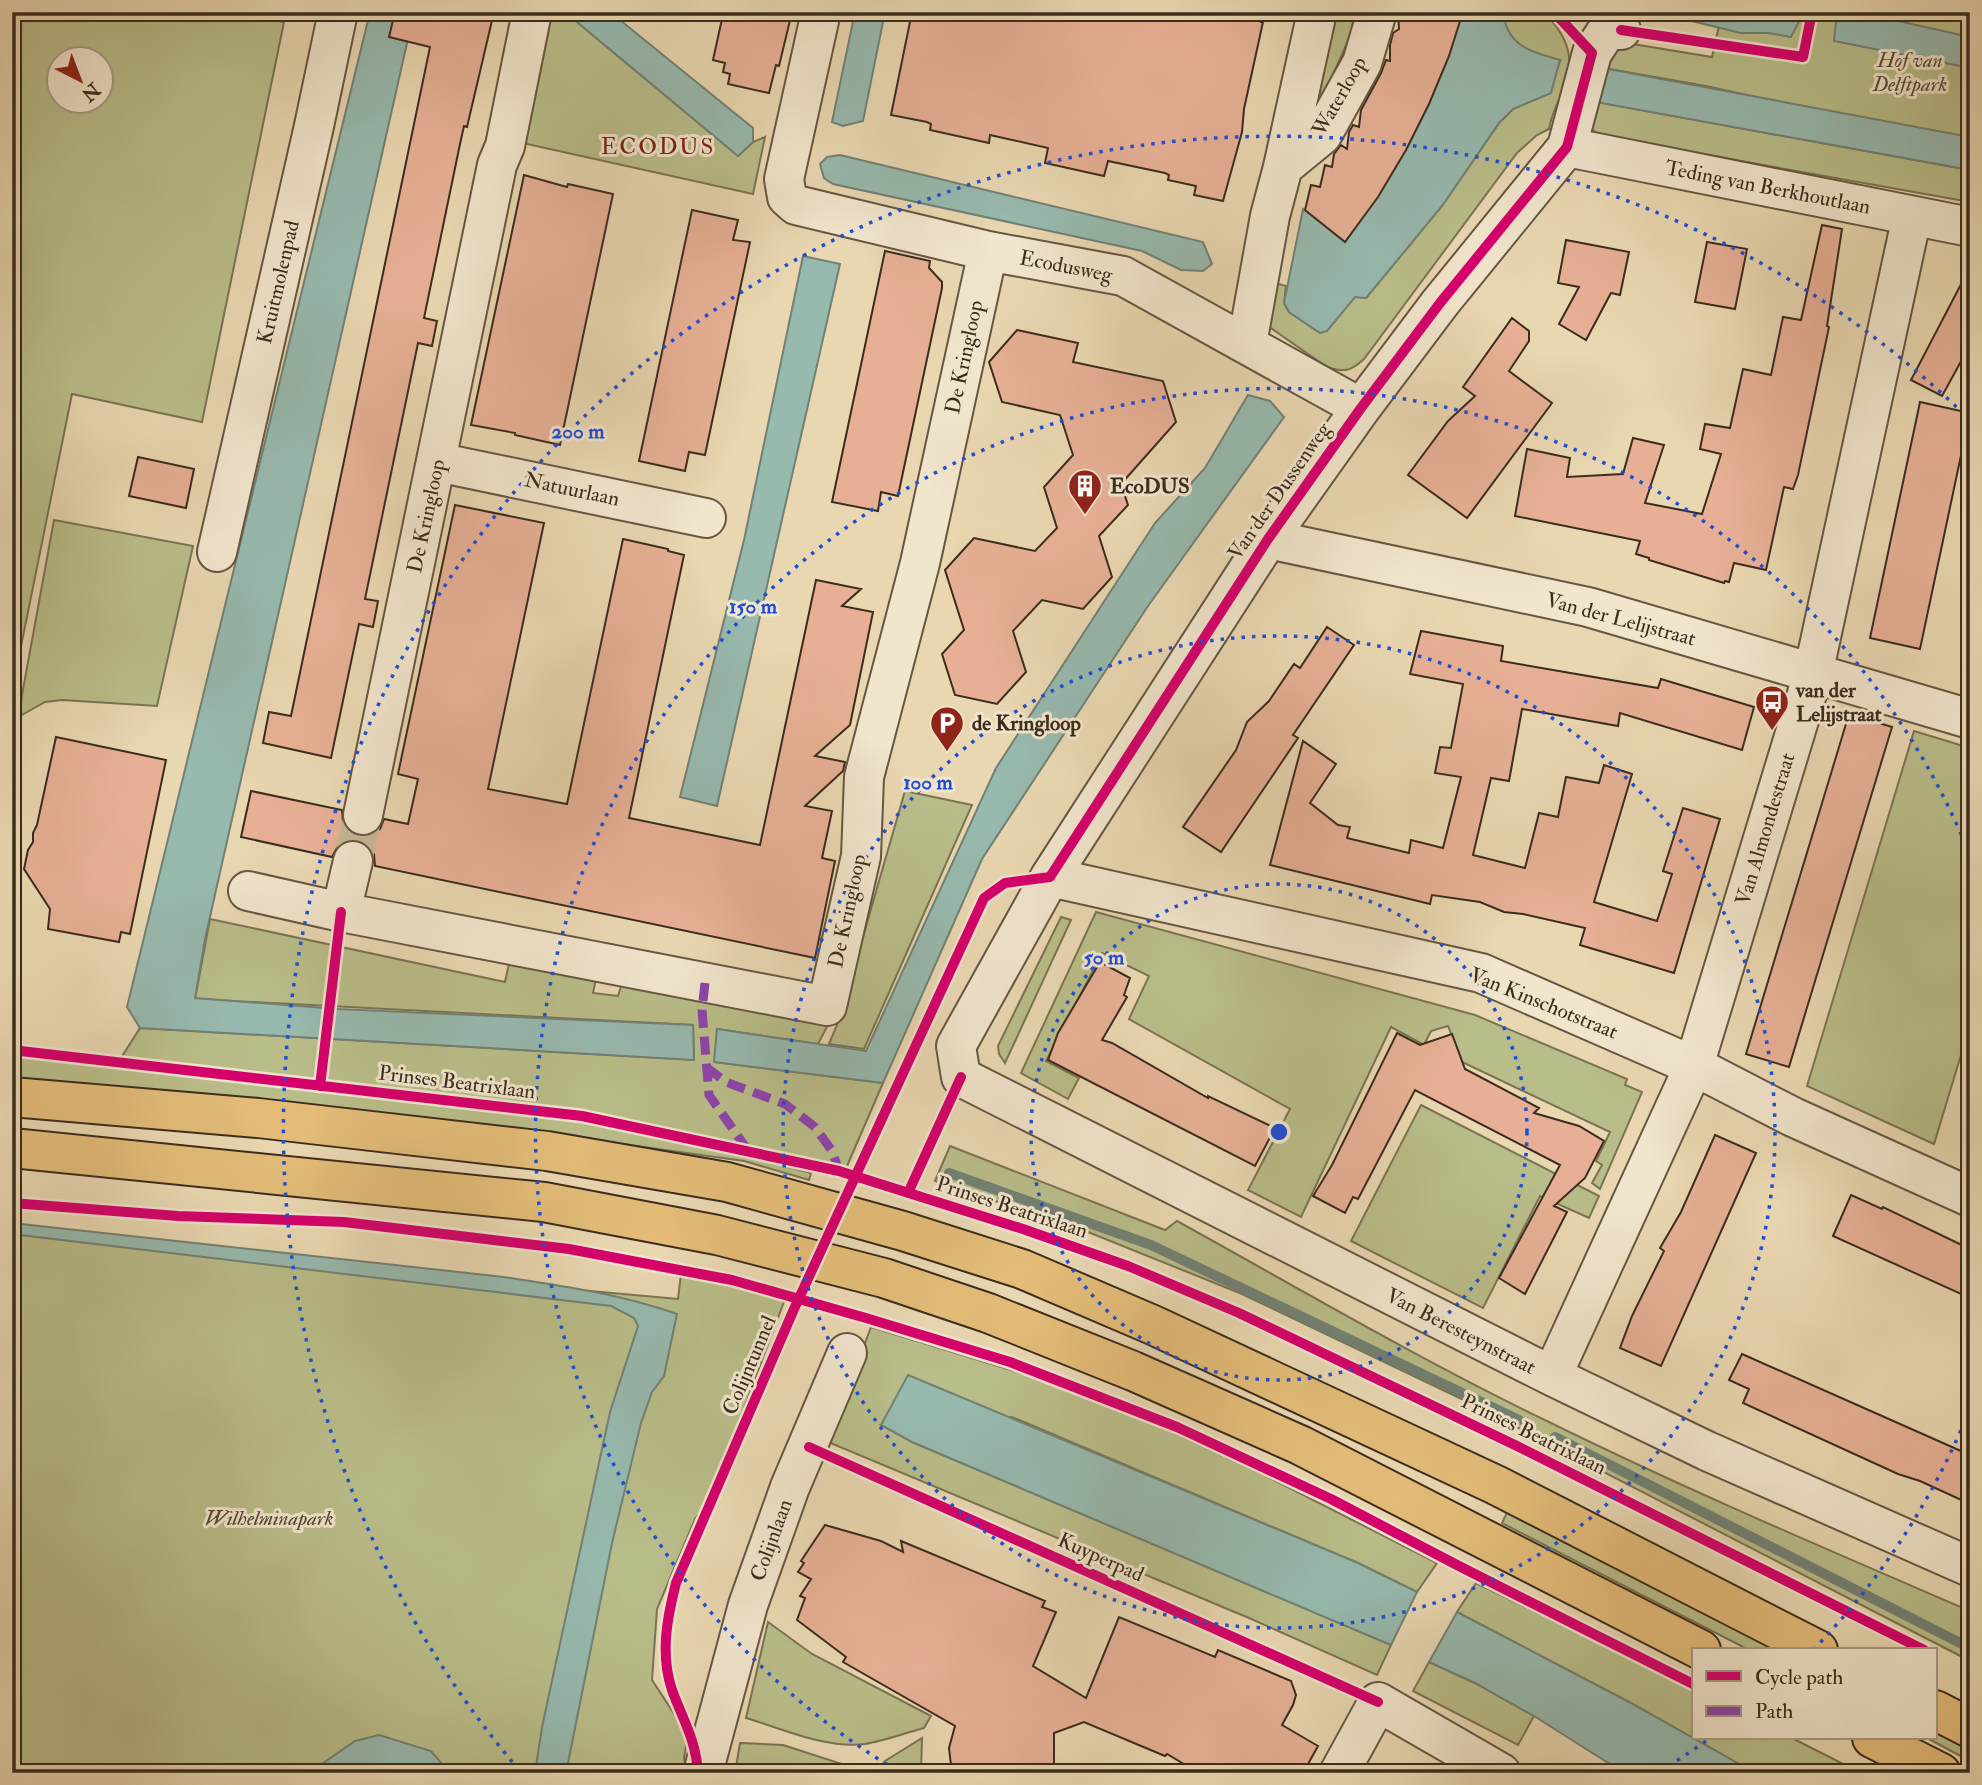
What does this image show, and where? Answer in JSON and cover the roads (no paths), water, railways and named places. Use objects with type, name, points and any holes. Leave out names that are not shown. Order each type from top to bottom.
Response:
[{"type":"main road","points":[[12,1097],[258,1118],[547,1151],[727,1182],[903,1231],[1022,1269],[1153,1325],[1485,1480],[1814,1648]]},
{"type":"main road","points":[[12,1148],[544,1202],[717,1234],[884,1278],[1012,1323],[1133,1371],[1300,1445],[1697,1648]]},
{"type":"main road","points":[[1937,1711],[1970,1728]]},
{"type":"main road","points":[[1876,1740],[1941,1773]]},
{"type":"street","name":"Kruitmolenpad","points":[[217,552],[338,12]]},
{"type":"street","name":"De Kringloop","points":[[363,815],[497,165],[505,146],[532,12]]},
{"type":"street","name":"Ecodusweg","points":[[821,12],[784,179],[787,197],[796,205],[988,251],[1123,276],[1361,408]]},
{"type":"street","name":"Waterloop","points":[[1247,344],[1270,216],[1317,12]]},
{"type":"street","name":"Waterloop","points":[[1283,167],[1322,135],[1362,63],[1377,12]]},
{"type":"street","points":[[1567,146],[1592,53],[1608,29],[1621,30]]},
{"type":"street","name":"Teding van Berkhoutlaan","points":[[1567,146],[1970,227]]},
{"type":"street","name":"Van der Dussenweg","points":[[961,1077],[956,1046],[1050,877],[1268,539],[1440,303],[1567,146]]},
{"type":"street","name":"Van Almondestraat","points":[[1552,1376],[1694,1066],[1813,674],[1912,216]]},
{"type":"street","name":"De Kringloop","points":[[248,891],[341,912],[827,1006],[861,856],[864,777],[920,563],[988,251]]},
{"type":"street","name":"Natuurlaan","points":[[437,462],[706,518]]},
{"type":"street","name":"Van der Lelijstraat","points":[[1268,539],[1588,607],[1970,719]]},
{"type":"street","points":[[341,912],[353,861]]},
{"type":"street","name":"Van Kinschotstraat","points":[[1050,877],[1481,974],[1694,1066],[1793,1116],[1970,1196]]},
{"type":"street","name":"Van Beresteynstraat","points":[[961,1077],[1552,1376],[1707,1451],[1970,1567]]},
{"type":"street","name":"Colijnlaan","points":[[703,1773],[748,1605],[790,1487],[847,1353]]},
{"type":"street","points":[[1339,1773],[1378,1702],[1501,1773]]},
{"type":"water","points":[[370,12],[414,12],[205,939],[195,998],[338,1009],[693,1025],[694,1060],[140,1028],[127,1007]]},
{"type":"water","points":[[565,12],[610,12],[753,128],[753,142],[738,156]]},
{"type":"water","points":[[855,12],[885,12],[863,121],[843,126],[832,122]]},
{"type":"water","points":[[1457,12],[1503,12],[1505,24],[1515,40],[1531,51],[1560,60],[1551,93],[1513,109],[1499,123],[1442,206],[1366,298],[1355,297],[1327,331],[1320,333],[1289,312],[1284,303],[1303,209],[1343,236]]},
{"type":"water","points":[[1654,12],[1801,12],[1801,18],[1791,37],[1768,33],[1741,33]]},
{"type":"water","points":[[1837,12],[1858,12],[1970,37],[1970,68],[1834,41]]},
{"type":"water","points":[[1603,68],[1970,137],[1970,170],[1596,102]]},
{"type":"water","points":[[840,155],[1203,242],[1212,264],[1203,271],[1181,270],[1142,251],[833,184],[824,178],[820,164],[827,157]]},
{"type":"water","points":[[803,256],[840,264],[717,806],[680,797],[744,540]]},
{"type":"water","points":[[1248,395],[1270,401],[1284,417],[1148,606],[982,859],[883,1083],[714,1062],[717,1029],[866,1051],[996,768],[1155,523],[1205,468]]},
{"type":"water","points":[[12,1223],[504,1277],[613,1296],[677,1314],[664,1376],[652,1392],[641,1423],[612,1543],[566,1773],[535,1773],[542,1727],[610,1412],[638,1326],[634,1318],[611,1306],[12,1234]]},
{"type":"water","points":[[908,1375],[1358,1563],[1417,1592],[1391,1645],[912,1442],[881,1425]]},
{"type":"water","points":[[1457,1612],[1629,1702],[1692,1738],[1692,1740],[1755,1773],[1624,1773],[1534,1716],[1475,1683],[1429,1662]]},
{"type":"water","points":[[379,1735],[431,1751],[450,1773],[309,1773],[355,1741]]},
{"type":"waterway","points":[[949,1173],[1151,1245],[1519,1420]]},
{"type":"waterway","points":[[1555,1437],[1970,1648]]},
{"type":"tunnel","points":[[353,861],[363,815]]},
{"type":"place","name":"EcoDUS","points":[[1085,516]]},
{"type":"place","name":"van der Lelijstraat","points":[[1772,732]]},
{"type":"place","name":"de Kringloop","points":[[947,753]]},
{"type":"district","name":"ECODUS","points":[[658,146]]},
{"type":"park label","name":"Hof van Delftpark","points":[[1910,72]]},
{"type":"park label","name":"Wilhelminapark","points":[[269,1518]]}]
